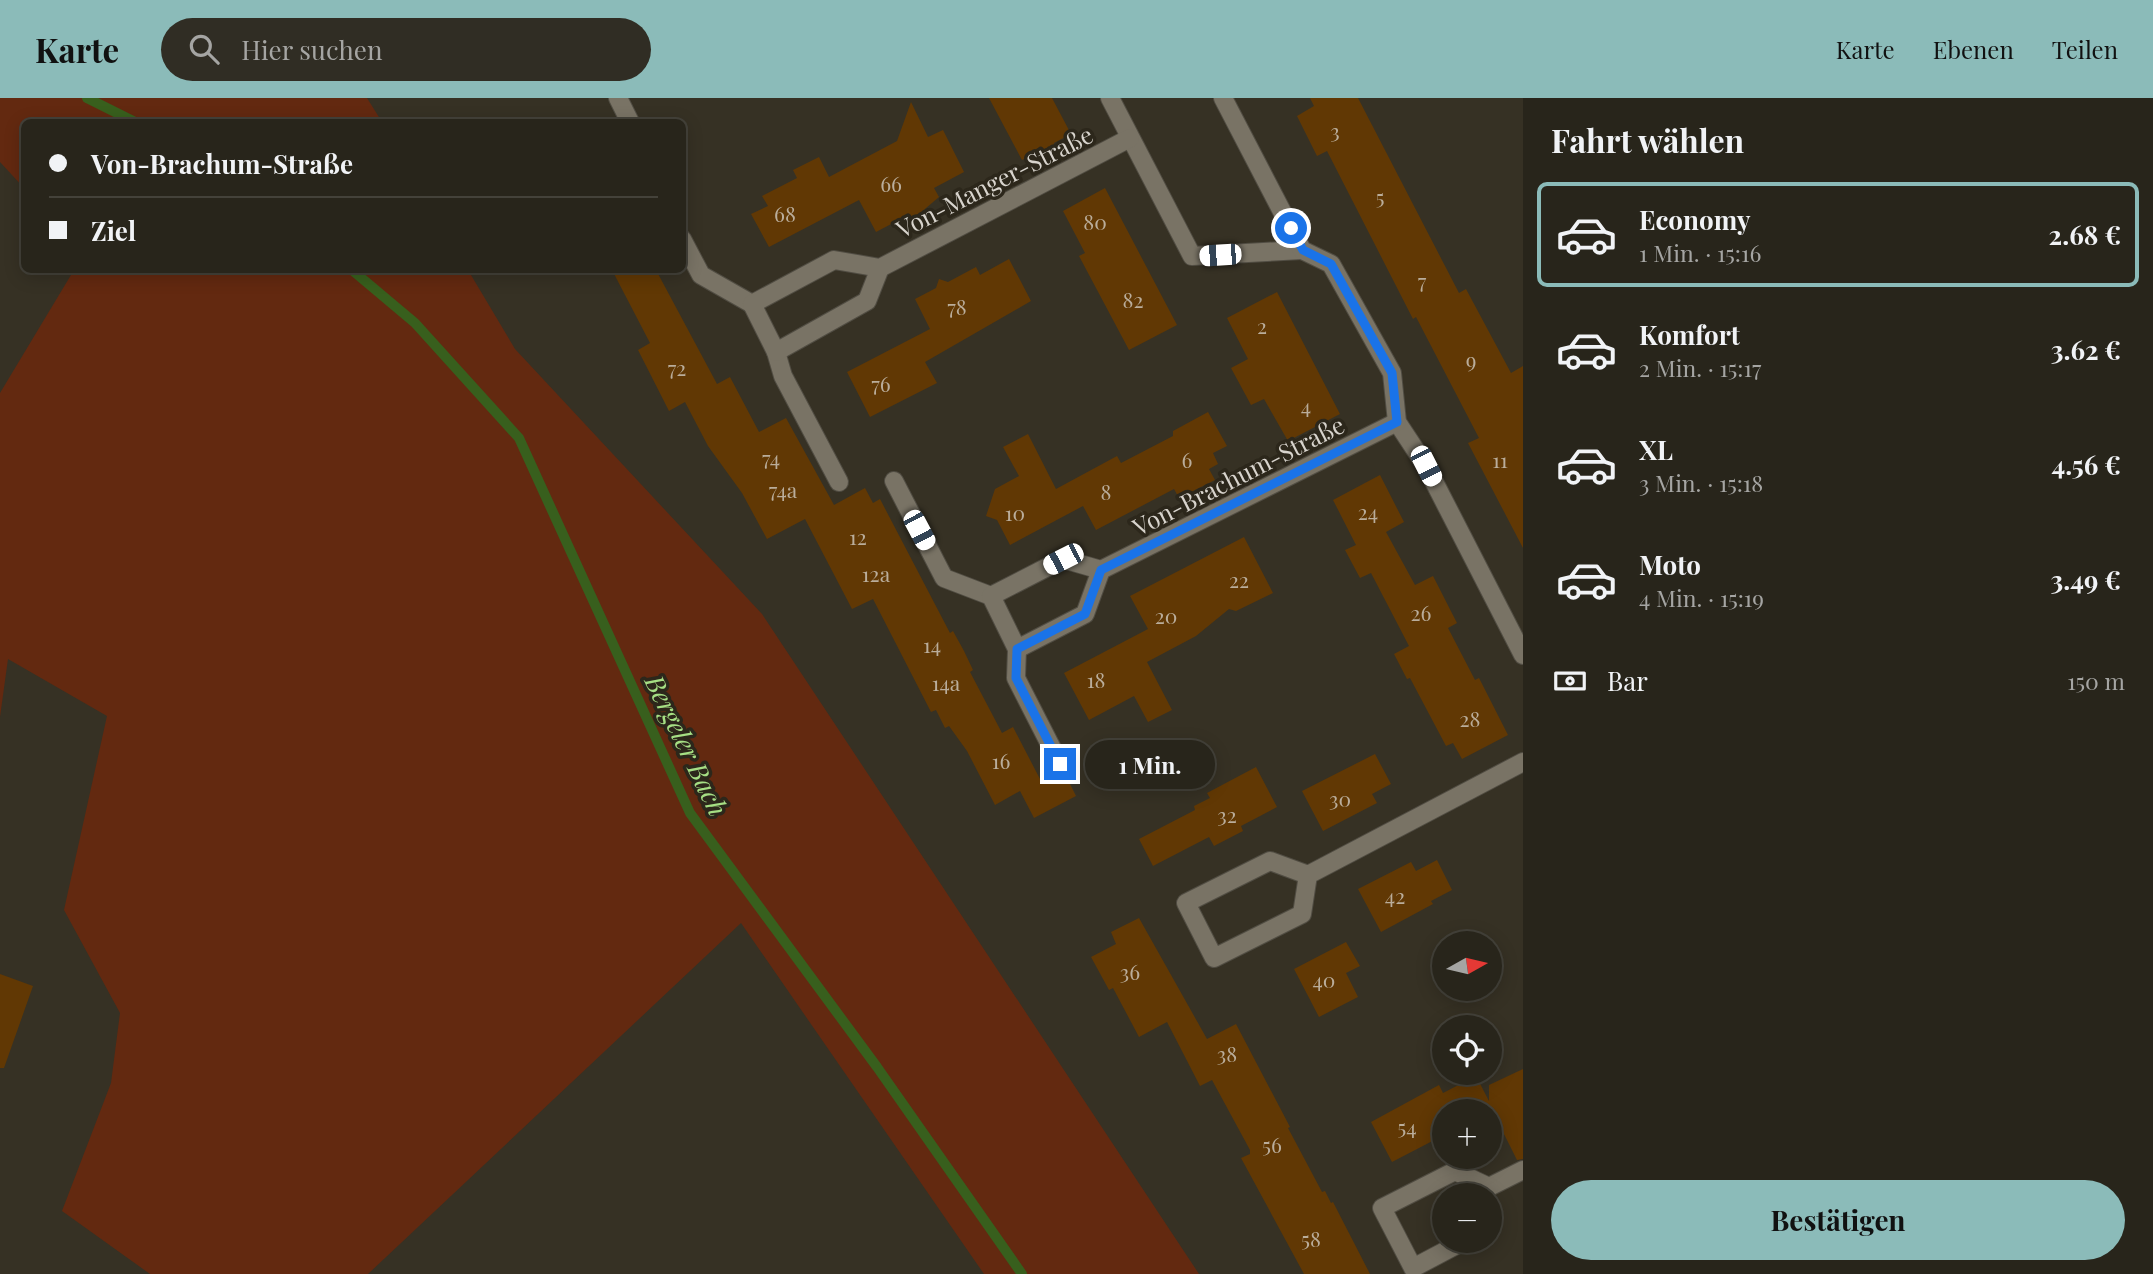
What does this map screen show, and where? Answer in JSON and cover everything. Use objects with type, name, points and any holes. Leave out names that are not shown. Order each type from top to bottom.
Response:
[{"type":"street","points":[[618,98],[628,119]]},
{"type":"street","name":"Von-Manger-Straße","points":[[1110,98],[1192,256],[1303,250]]},
{"type":"street","points":[[1223,98],[1303,250],[1331,264],[1392,373],[1397,422],[1426,466],[1523,655]]},
{"type":"street","name":"Von-Manger-Straße","points":[[752,304],[834,260],[880,268],[1130,138]]},
{"type":"street","points":[[686,247],[701,275],[752,304],[776,352],[783,376],[839,482]]},
{"type":"street","name":"Von-Manger-Straße","points":[[776,352],[867,301],[880,268]]},
{"type":"street","name":"Von-Brachum-Straße","points":[[1101,570],[1397,422]]},
{"type":"street","points":[[894,481],[944,578],[991,596],[1017,649],[1016,678],[1060,764]]},
{"type":"street","points":[[991,596],[1063,559],[1101,570],[1085,614],[1017,649]]},
{"type":"street","points":[[1308,876],[1302,914],[1214,958],[1186,903],[1270,861],[1308,876],[1523,762]]},
{"type":"street","points":[[1502,1183],[1523,1170]]},
{"type":"street","points":[[1444,1253],[1415,1271],[1382,1208],[1455,1171],[1475,1183]]},
{"type":"shaded area","points":[[0,98],[367,98],[380,119],[21,119],[21,185],[0,162]]},
{"type":"shaded area","points":[[72,273],[470,273],[515,349],[762,614],[1199,1274],[984,1274],[741,923],[368,1274],[150,1274],[62,1211],[111,1083],[120,1013],[64,910],[107,716],[8,659],[0,717],[0,393]]},
{"type":"building","points":[[989,98],[1052,98],[1071,134],[1054,143],[1052,157],[1040,151],[1022,160]]},
{"type":"building","points":[[1310,98],[1358,98],[1459,293],[1466,289],[1511,373],[1523,366],[1523,548],[1468,443],[1479,438],[1416,317],[1413,319],[1327,151],[1317,156],[1297,116],[1314,106]]},
{"type":"building","points":[[911,102],[928,137],[943,130],[964,172],[934,188],[939,197],[919,214],[876,232],[859,200],[769,247],[751,214],[768,206],[762,196],[797,178],[793,170],[819,157],[829,177],[897,141]]},
{"type":"building","points":[[1105,188],[1177,325],[1129,350],[1079,256],[1085,253],[1063,211]]},
{"type":"building","points":[[1009,259],[1031,301],[925,362],[937,383],[870,417],[847,372],[930,329],[915,299],[936,288],[939,279],[948,282],[976,267],[980,275]]},
{"type":"building","points":[[614,273],[658,273],[717,384],[730,377],[759,432],[786,418],[834,505],[865,488],[873,503],[880,499],[950,633],[953,631],[964,651],[973,670],[970,672],[1002,733],[1013,727],[1040,779],[1053,772],[1065,774],[1076,796],[1034,818],[1020,791],[995,805],[967,751],[949,726],[945,728],[936,710],[931,712],[873,599],[852,609],[805,519],[767,539],[742,493],[708,446],[685,402],[669,411],[638,350],[650,343]]},
{"type":"building","points":[[1277,292],[1340,414],[1288,441],[1264,399],[1251,405],[1231,368],[1248,359],[1227,318]]},
{"type":"building","points":[[1208,412],[1227,446],[1213,453],[1218,464],[1209,469],[1215,480],[1179,498],[1174,489],[1096,530],[1083,506],[1010,545],[997,520],[986,516],[995,489],[1019,476],[1003,447],[1028,434],[1056,489],[1117,456],[1121,463],[1173,436],[1173,431]]},
{"type":"building","points":[[1380,475],[1404,522],[1386,532],[1415,585],[1433,576],[1457,623],[1448,628],[1475,680],[1479,678],[1508,735],[1462,759],[1453,743],[1446,746],[1410,678],[1407,679],[1394,654],[1409,646],[1371,573],[1360,578],[1345,550],[1356,545],[1333,500]]},
{"type":"building","points":[[1244,537],[1273,593],[1236,611],[1229,609],[1196,636],[1147,662],[1172,710],[1148,722],[1134,696],[1089,720],[1064,673],[1148,629],[1130,596]]},
{"type":"building","points":[[1375,754],[1391,784],[1372,794],[1377,803],[1323,831],[1302,791]]},
{"type":"building","points":[[1256,767],[1277,807],[1241,826],[1243,831],[1214,846],[1209,837],[1153,866],[1139,839],[1195,810],[1194,806],[1210,798],[1207,793]]},
{"type":"building","points":[[1437,860],[1452,890],[1431,901],[1433,904],[1381,932],[1358,889],[1411,862],[1416,871]]},
{"type":"building","points":[[1139,918],[1207,1039],[1236,1024],[1322,1192],[1325,1191],[1331,1203],[1333,1202],[1370,1274],[1304,1274],[1241,1158],[1250,1154],[1250,1150],[1212,1080],[1200,1086],[1167,1022],[1139,1037],[1113,988],[1109,990],[1091,957],[1116,944],[1111,932]]},
{"type":"building","points":[[1346,942],[1360,966],[1346,973],[1358,997],[1319,1017],[1294,969]]},
{"type":"building","points":[[0,974],[33,986],[4,1068],[0,1068]]},
{"type":"building","points":[[1523,1069],[1523,1159],[1517,1160],[1502,1130],[1502,1099],[1489,1099],[1489,1085],[1502,1085],[1502,1079]]},
{"type":"building","points":[[1439,1085],[1443,1093],[1459,1085],[1481,1085],[1488,1099],[1432,1099],[1432,1141],[1392,1162],[1371,1122]]},
{"type":"waterway","name":"Bergeler Bach","points":[[87,98],[129,119]]},
{"type":"waterway","name":"Bergeler Bach","points":[[356,273],[415,323],[519,438],[690,813],[877,1067],[1022,1274]]},
{"type":"route","points":[[1060,764],[1016,678],[1017,649],[1085,614],[1101,570],[1397,422],[1392,373],[1331,264],[1303,250],[1291,228]]}]
